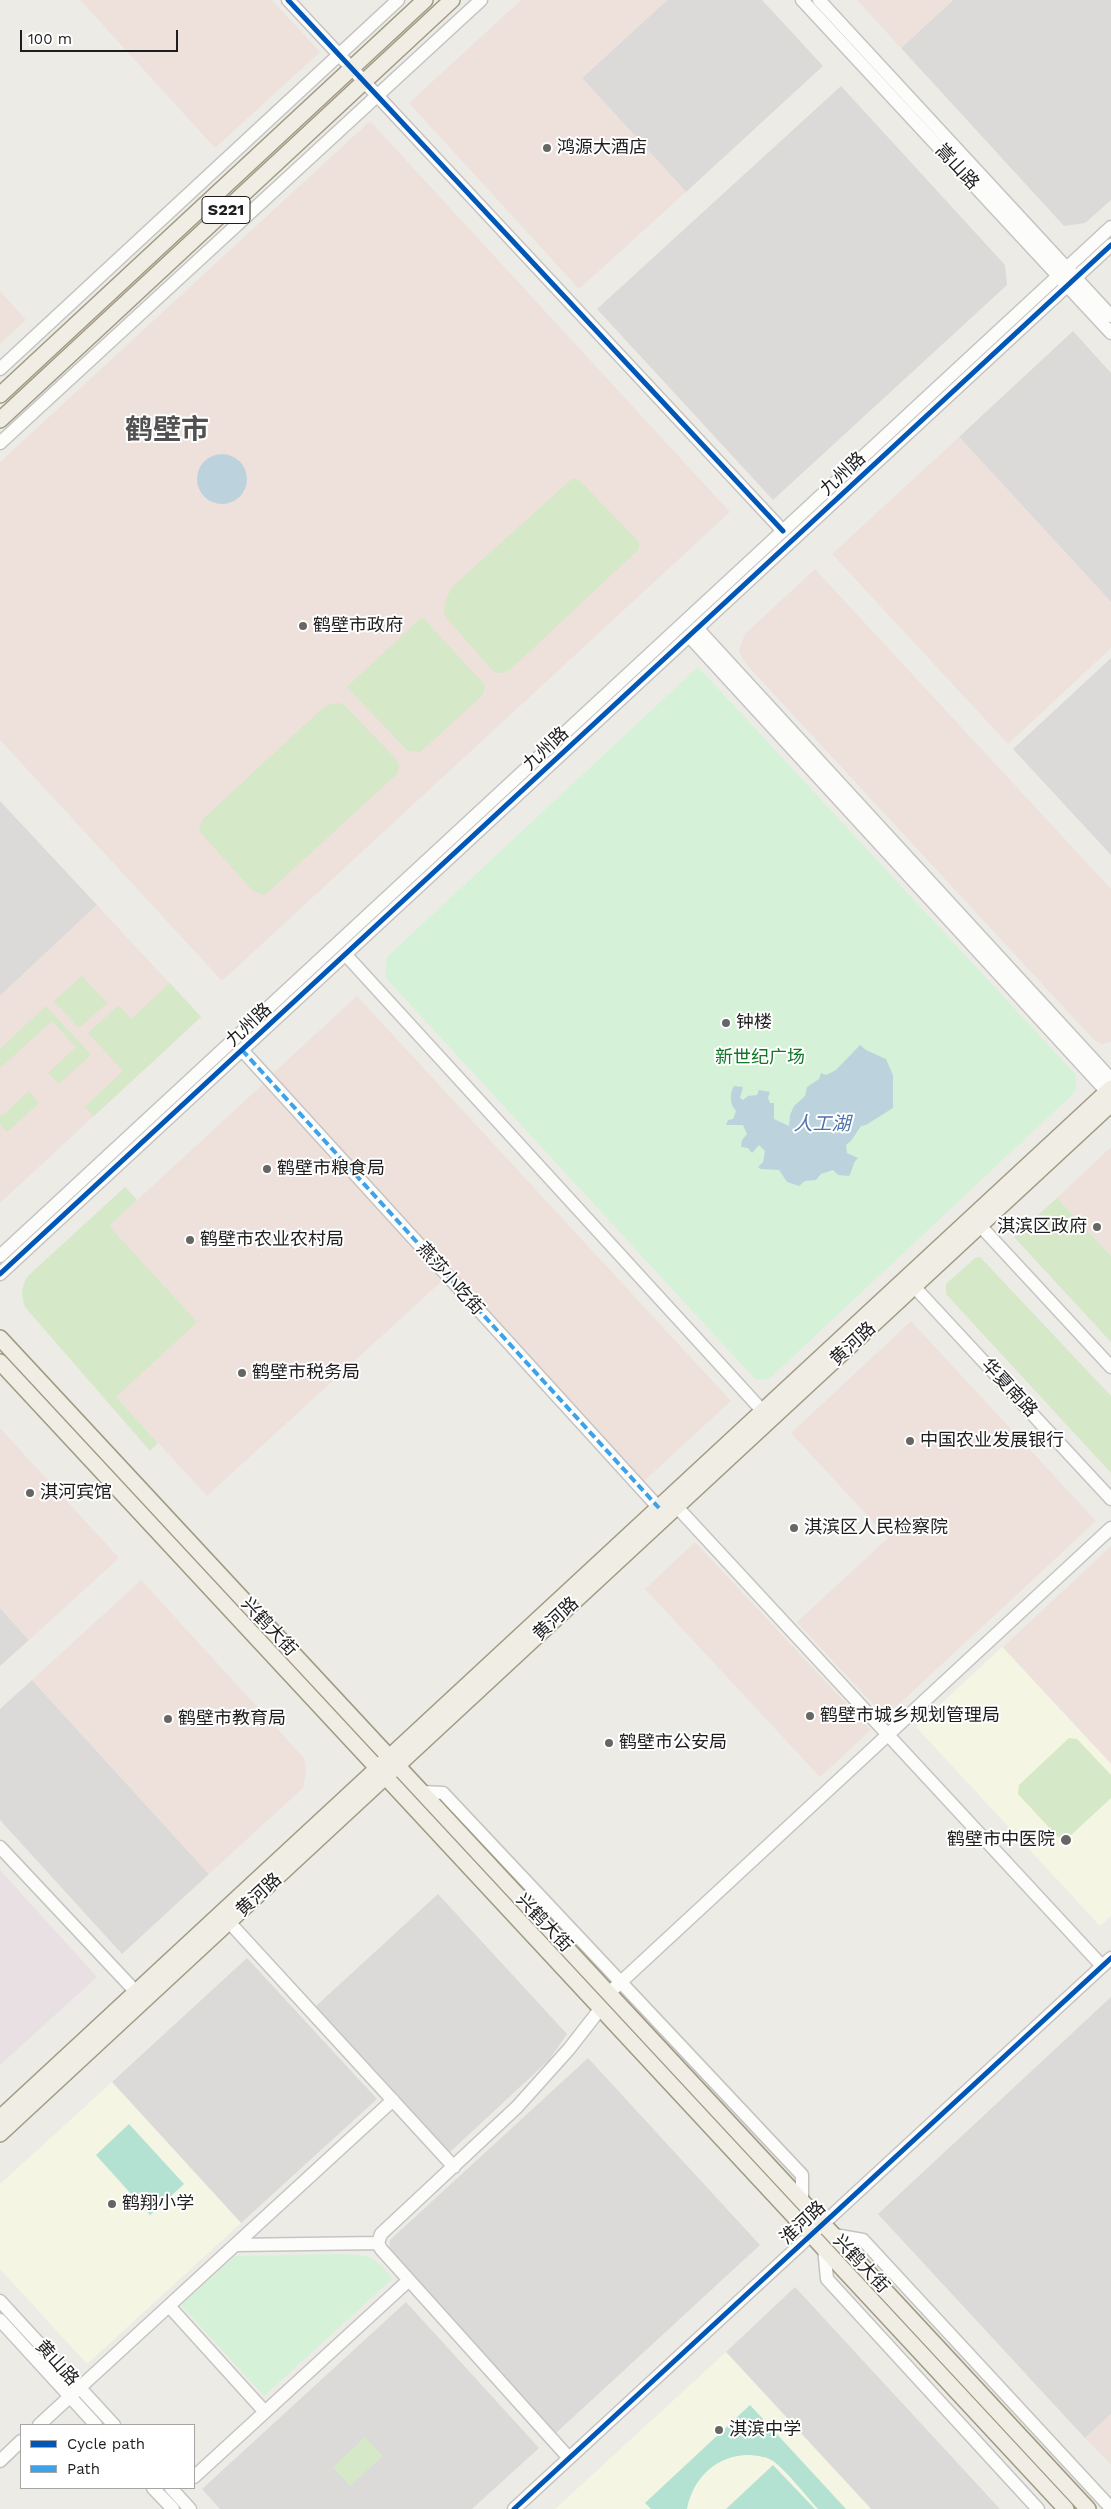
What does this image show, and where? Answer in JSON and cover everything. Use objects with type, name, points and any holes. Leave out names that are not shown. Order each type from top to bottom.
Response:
[{"type":"main road","name":"S221","points":[[0,395],[425,0]]},
{"type":"main road","name":"S221","points":[[0,420],[452,0]]},
{"type":"main road","name":"黄河路","points":[[0,2118],[136,1992],[677,1507],[767,1416],[976,1221],[1110,1091]]},
{"type":"main road","name":"兴鹤大街","points":[[0,1338],[1088,2509]]},
{"type":"main road","name":"兴鹤大街","points":[[0,1362],[1066,2509]]},
{"type":"main road","name":"黄河路","points":[[394,1761],[659,1508],[767,1416]]},
{"type":"main road","name":"黄河路","points":[[0,2134],[230,1922],[382,1772]]},
{"type":"street","points":[[288,0],[783,531]]},
{"type":"street","points":[[0,369],[398,0]]},
{"type":"street","points":[[0,443],[481,0]]},
{"type":"street","name":"嵩山路","points":[[802,0],[1067,277],[1111,316]]},
{"type":"street","name":"嵩山路","points":[[819,0],[1067,277],[1111,333]]},
{"type":"street","name":"九州路","points":[[0,1274],[693,632],[1067,277],[1111,227]]},
{"type":"street","name":"九州路","points":[[0,1256],[783,531],[1067,277],[1111,245]]},
{"type":"street","points":[[693,632],[1110,1091]]},
{"type":"street","points":[[345,954],[767,1416]]},
{"type":"street","name":"燕莎小吃街","points":[[242,1050],[659,1508]]},
{"type":"street","points":[[976,1221],[1111,1367]]},
{"type":"street","name":"华夏南路","points":[[910,1282],[1111,1499]]},
{"type":"street","points":[[677,1507],[888,1734],[1107,1962]]},
{"type":"street","points":[[609,1993],[1111,1528]]},
{"type":"street","points":[[422,1792],[443,1794],[622,1981],[802,2175],[802,2200]]},
{"type":"street","points":[[0,1847],[136,1992]]},
{"type":"street","points":[[230,1922],[454,2167]]},
{"type":"street","name":"淮河路","points":[[514,2509],[1107,1962]]},
{"type":"street","points":[[569,2458],[381,2249],[378,2243],[381,2234],[517,2107],[601,2008]]},
{"type":"street","points":[[40,2424],[393,2100]]},
{"type":"street","points":[[834,2235],[863,2240],[1111,2508]]},
{"type":"street","points":[[235,2245],[378,2243]]},
{"type":"street","points":[[824,2248],[827,2279],[1038,2509]]},
{"type":"street","points":[[195,2476],[409,2280]]},
{"type":"street","name":"黄山路","points":[[0,2301],[75,2392],[95,2424]]},
{"type":"street","points":[[169,2306],[265,2412]]},
{"type":"street","name":"黄山路","points":[[0,2320],[75,2392],[113,2424]]},
{"type":"street","points":[[0,2461],[20,2442]]},
{"type":"street","points":[[154,2489],[173,2509]]},
{"type":"street","points":[[176,2490],[190,2509]]},
{"type":"shaded area","points":[[80,0],[272,0],[320,52],[215,148]]},
{"type":"shaded area","name":"鸿源大酒店","points":[[521,0],[667,0],[582,78],[686,192],[579,289],[409,103]]},
{"type":"shaded area","points":[[667,0],[762,0],[823,66],[686,192],[582,78]]},
{"type":"shaded area","points":[[857,0],[953,0],[901,48]]},
{"type":"shaded area","points":[[953,0],[1111,0],[1111,200],[1085,223],[1064,226],[901,48]]},
{"type":"shaded area","points":[[841,86],[1005,265],[1007,285],[773,500],[597,309]]},
{"type":"shaded area","name":"鹤壁市政府","points":[[370,121],[730,512],[222,981],[0,740],[0,462]]},
{"type":"shaded area","points":[[0,291],[26,320],[0,344]]},
{"type":"shaded area","points":[[1073,331],[1111,373],[1111,602],[959,437]]},
{"type":"shaded area","points":[[959,437],[1111,602],[1111,648],[1008,744],[832,554]]},
{"type":"shaded area","points":[[815,569],[1111,889],[1111,1042],[1102,1044],[1094,1040],[745,663],[739,652],[746,633]]},
{"type":"shaded area","points":[[1111,658],[1111,855],[1013,749]]},
{"type":"shaded area","points":[[0,801],[97,905],[0,996]]},
{"type":"shaded area","points":[[97,905],[201,1017],[0,1203],[0,996]]},
{"type":"shaded area","points":[[357,996],[731,1401],[644,1481],[270,1076]]},
{"type":"shaded area","points":[[263,1084],[443,1280],[207,1496],[116,1397],[109,1226]]},
{"type":"shaded area","name":"淇滨区政府","points":[[1111,1147],[1111,1256],[1057,1198]]},
{"type":"shaded area","points":[[911,1321],[1096,1521],[885,1717],[797,1622],[888,1538],[791,1433]]},
{"type":"shaded area","name":"淇河宾馆","points":[[0,1428],[119,1558],[29,1640],[0,1608]]},
{"type":"shaded area","points":[[695,1542],[871,1730],[820,1777],[645,1589]]},
{"type":"shaded area","points":[[1111,1546],[1111,1764],[1003,1647]]},
{"type":"shaded area","name":"鹤壁市教育局","points":[[141,1580],[304,1758],[306,1772],[303,1788],[209,1874],[32,1680]]},
{"type":"shaded area","points":[[0,1608],[29,1640],[0,1666]]},
{"type":"shaded area","name":"鹤壁市中医院","points":[[1002,1647],[1111,1764],[1111,1916],[1100,1926],[916,1727]]},
{"type":"shaded area","points":[[32,1680],[209,1874],[122,1954],[0,1820],[0,1709]]},
{"type":"shaded area","points":[[0,1870],[97,1977],[0,2065]]},
{"type":"shaded area","points":[[438,1894],[567,2034],[549,2060],[450,2152],[316,2006]]},
{"type":"shaded area","points":[[247,1958],[377,2099],[241,2223],[112,2082]]},
{"type":"shaded area","points":[[1111,1997],[1111,2414],[1085,2438],[878,2214]]},
{"type":"shaded area","points":[[588,2058],[760,2245],[556,2433],[389,2251],[390,2240]]},
{"type":"shaded area","name":"鹤翔小学","points":[[112,2082],[241,2223],[87,2364],[0,2269],[0,2184]]},
{"type":"shaded area","points":[[795,2287],[1000,2509],[871,2509],[726,2352]]},
{"type":"shaded area","points":[[406,2302],[539,2448],[472,2509],[220,2509],[202,2489]]},
{"type":"shaded area","name":"淇滨中学","points":[[726,2352],[871,2509],[555,2509]]},
{"type":"shaded area","points":[[1111,2414],[1111,2465],[1085,2438]]},
{"type":"green space","points":[[573,478],[579,480],[639,542],[639,549],[511,669],[502,673],[493,671],[444,615],[445,602],[452,587]]},
{"type":"green space","points":[[422,617],[485,685],[483,695],[420,752],[408,751],[347,687]]},
{"type":"green space","name":"新世纪广场","points":[[698,667],[1076,1075],[1076,1091],[769,1379],[756,1380],[385,977],[387,957]]},
{"type":"green space","points":[[336,703],[343,704],[396,759],[399,766],[397,774],[267,893],[263,895],[253,891],[199,831],[202,820],[325,706]]},
{"type":"green space","points":[[82,976],[107,1003],[79,1028],[54,1001]]},
{"type":"green space","points":[[170,983],[201,1017],[94,1116],[85,1107],[123,1071],[88,1033],[119,1005],[131,1019]]},
{"type":"green space","points":[[46,1006],[91,1055],[59,1084],[48,1073],[76,1047],[52,1021],[0,1068],[0,1049]]},
{"type":"green space","points":[[29,1091],[39,1103],[7,1132],[0,1124],[0,1115],[2,1116]]},
{"type":"green space","points":[[125,1187],[137,1200],[109,1226],[197,1322],[116,1397],[158,1443],[150,1451],[25,1307],[22,1295],[28,1276]]},
{"type":"green space","points":[[1057,1198],[1111,1256],[1111,1342],[1014,1237]]},
{"type":"green space","points":[[980,1257],[1111,1396],[1111,1473],[946,1294],[946,1284],[975,1258]]},
{"type":"green space","points":[[1069,1738],[1077,1739],[1111,1775],[1111,1798],[1069,1837],[1059,1838],[1018,1794],[1019,1785]]},
{"type":"green space","points":[[129,2124],[184,2184],[150,2215],[96,2155]]},
{"type":"green space","points":[[337,2254],[369,2257],[380,2264],[393,2278],[264,2396],[181,2305],[235,2256]]},
{"type":"green space","points":[[750,2405],[846,2509],[818,2509],[778,2465],[763,2457],[751,2455],[728,2459],[718,2463],[709,2470],[695,2487],[687,2509],[651,2509],[645,2503]]},
{"type":"green space","points":[[365,2437],[383,2456],[350,2486],[333,2467]]},
{"type":"green space","points":[[773,2465],[815,2509],[726,2509]]},
{"type":"water","points":[[222,454],[232,456],[240,461],[245,469],[247,479],[245,489],[240,497],[232,502],[222,504],[212,502],[204,497],[199,489],[197,479],[199,469],[204,461],[212,456]]},
{"type":"water","name":"人工湖","points":[[860,1045],[866,1050],[886,1059],[893,1075],[893,1108],[866,1125],[861,1126],[846,1145],[847,1153],[858,1158],[849,1176],[838,1175],[833,1170],[821,1174],[816,1180],[805,1181],[799,1186],[787,1182],[779,1170],[761,1169],[758,1167],[763,1162],[765,1151],[759,1145],[752,1153],[748,1148],[741,1147],[742,1140],[747,1134],[743,1125],[726,1125],[728,1120],[733,1119],[736,1111],[732,1106],[731,1099],[731,1092],[734,1086],[743,1087],[740,1098],[743,1100],[748,1096],[757,1095],[759,1090],[770,1092],[768,1098],[770,1103],[774,1103],[774,1119],[789,1126],[790,1115],[794,1106],[805,1096],[807,1087],[819,1079],[821,1073],[826,1075],[836,1070]]},
{"type":"marked path","points":[[242,1050],[659,1508]]},
{"type":"cycle path","points":[[288,0],[783,531]]},
{"type":"cycle path","points":[[0,1274],[1111,245]]},
{"type":"cycle path","points":[[514,2509],[1111,1958]]},
{"type":"place","name":"鸿源大酒店","points":[[547,148]]},
{"type":"place","name":"鹤壁市政府","points":[[303,626]]},
{"type":"place","name":"钟楼","points":[[726,1023]]},
{"type":"place","name":"鹤壁市粮食局","points":[[267,1169]]},
{"type":"place","name":"淇滨区政府","points":[[1097,1227]]},
{"type":"place","name":"鹤壁市农业农村局","points":[[190,1240]]},
{"type":"place","name":"鹤壁市税务局","points":[[242,1373]]},
{"type":"place","name":"中国农业发展银行","points":[[910,1441]]},
{"type":"place","name":"淇河宾馆","points":[[30,1493]]},
{"type":"place","name":"淇滨区人民检察院","points":[[794,1528]]},
{"type":"place","name":"鹤壁市城乡规划管理局","points":[[810,1716]]},
{"type":"place","name":"鹤壁市教育局","points":[[168,1719]]},
{"type":"place","name":"鹤壁市公安局","points":[[609,1743]]},
{"type":"place","name":"鹤壁市中医院","points":[[1066,1840]]},
{"type":"place","name":"鹤翔小学","points":[[112,2204]]},
{"type":"place","name":"淇滨中学","points":[[719,2430]]},
{"type":"district","name":"鹤壁市","points":[[167,431]]}]
